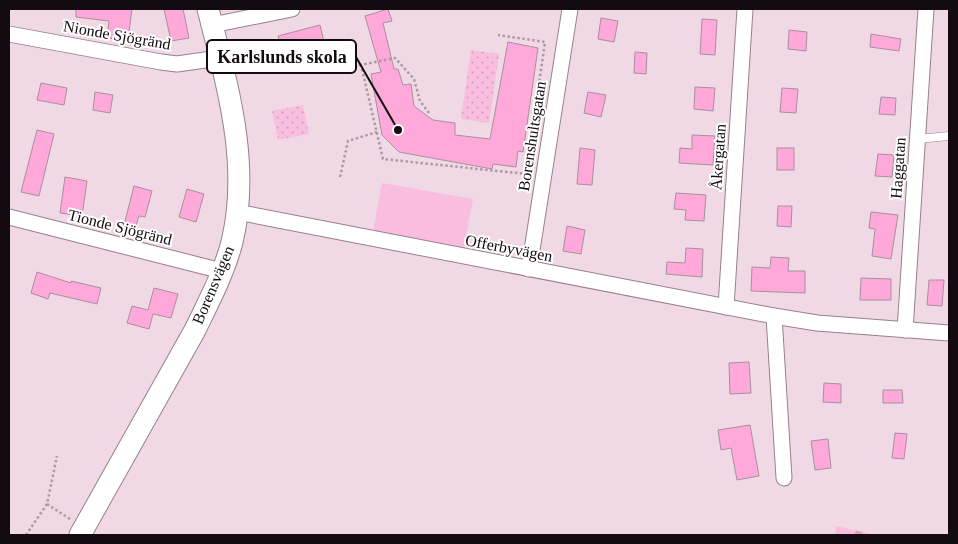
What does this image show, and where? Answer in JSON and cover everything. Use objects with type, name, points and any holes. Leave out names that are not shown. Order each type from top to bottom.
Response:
[{"type":"street","points":[[210,17],[292,9]]},
{"type":"street","name":"Borenshultsgatan","points":[[529,270],[570,9]]},
{"type":"street","name":"Åkergatan","points":[[726,307],[745,9]]},
{"type":"street","name":"Haggatan","points":[[905,330],[926,9]]},
{"type":"street","name":"Borensvägen","points":[[82,531],[195,330],[222,271],[231,244],[237,212],[240,178],[237,138],[210,17]]},
{"type":"street","name":"Nionde Sjögränd","points":[[9,34],[161,62],[191,63],[219,58]]},
{"type":"street","name":"Offerbyvägen","points":[[237,212],[774,316],[817,323],[949,333]]},
{"type":"street","name":"Tionde Sjögränd","points":[[9,217],[222,271]]},
{"type":"street","points":[[774,316],[784,478]]},
{"type":"lane","points":[[917,139],[949,136]]},
{"type":"path","points":[[361,65],[383,159],[526,174],[545,42],[498,35]]},
{"type":"path","points":[[269,71],[361,65],[395,58],[414,79],[420,102],[429,113]]},
{"type":"path","points":[[340,177],[348,141],[377,132]]},
{"type":"path","points":[[26,535],[47,504],[57,456]]},
{"type":"path","points":[[47,504],[82,531]]},
{"type":"green space","points":[[471,50],[499,54],[489,123],[461,119]]},
{"type":"green space","points":[[303,105],[309,134],[278,140],[272,111]]},
{"type":"green space","points":[[382,183],[473,199],[464,247],[373,231]]},
{"type":"green space","points":[[836,526],[876,535],[835,535]]},
{"type":"building","points":[[76,9],[132,9],[128,40],[107,38],[109,21],[76,17]]},
{"type":"building","points":[[164,9],[183,9],[189,38],[171,41]]},
{"type":"building","points":[[388,9],[392,21],[383,23],[394,69],[398,69],[403,85],[411,84],[414,106],[433,120],[455,123],[455,135],[490,139],[508,42],[538,48],[523,152],[518,151],[516,167],[493,164],[492,169],[399,152],[382,135],[371,74],[381,72],[365,16]]},
{"type":"building","points":[[601,18],[618,21],[614,42],[598,39]]},
{"type":"building","points":[[702,19],[717,20],[715,55],[700,54]]},
{"type":"building","points":[[320,25],[327,54],[286,65],[278,36]]},
{"type":"building","points":[[789,30],[807,32],[806,51],[788,49]]},
{"type":"building","points":[[871,34],[901,39],[899,51],[870,47]]},
{"type":"building","points":[[635,52],[647,53],[646,74],[634,73]]},
{"type":"building","points":[[41,83],[67,88],[64,105],[37,100]]},
{"type":"building","points":[[695,87],[715,88],[713,111],[694,109]]},
{"type":"building","points":[[782,88],[798,89],[796,113],[780,112]]},
{"type":"building","points":[[95,92],[113,95],[110,113],[93,110]]},
{"type":"building","points":[[588,92],[606,95],[601,117],[584,113]]},
{"type":"building","points":[[881,97],[896,98],[895,115],[879,114]]},
{"type":"building","points":[[37,130],[54,134],[39,196],[21,192]]},
{"type":"building","points":[[692,135],[715,136],[713,165],[679,163],[680,148],[692,149]]},
{"type":"building","points":[[580,148],[595,150],[592,185],[577,184]]},
{"type":"building","points":[[777,148],[794,148],[794,170],[777,170]]},
{"type":"building","points":[[878,154],[894,155],[892,177],[875,176]]},
{"type":"building","points":[[65,177],[87,181],[82,216],[60,213]]},
{"type":"building","points":[[134,186],[152,191],[145,217],[139,216],[134,232],[123,229]]},
{"type":"building","points":[[187,189],[204,194],[196,222],[179,217]]},
{"type":"building","points":[[676,193],[706,195],[704,221],[685,220],[686,210],[674,209]]},
{"type":"building","points":[[778,206],[792,206],[791,227],[777,226]]},
{"type":"building","points":[[871,212],[898,215],[891,259],[872,256],[875,229],[869,228]]},
{"type":"building","points":[[567,226],[585,230],[581,254],[563,251]]},
{"type":"building","points":[[686,248],[703,249],[702,277],[666,274],[667,262],[685,263]]},
{"type":"building","points":[[771,257],[789,258],[788,271],[805,271],[805,293],[751,291],[752,267],[770,268]]},
{"type":"building","points":[[37,272],[71,283],[71,281],[101,288],[97,304],[50,293],[48,299],[31,293]]},
{"type":"building","points":[[861,278],[891,279],[891,300],[860,300]]},
{"type":"building","points":[[929,280],[944,280],[942,306],[927,305]]},
{"type":"building","points":[[154,288],[178,294],[171,318],[153,314],[149,329],[127,323],[132,306],[148,310]]},
{"type":"building","points":[[749,362],[751,393],[730,394],[729,363]]},
{"type":"building","points":[[824,383],[841,384],[841,403],[823,402]]},
{"type":"building","points":[[883,390],[902,390],[903,403],[883,403]]},
{"type":"building","points":[[750,425],[759,476],[737,480],[731,448],[721,450],[718,430]]},
{"type":"building","points":[[895,433],[907,434],[904,459],[892,458]]},
{"type":"building","points":[[828,439],[831,468],[815,470],[811,441]]},
{"type":"place","name":"Karlslunds skola","points":[[398,130]]}]
